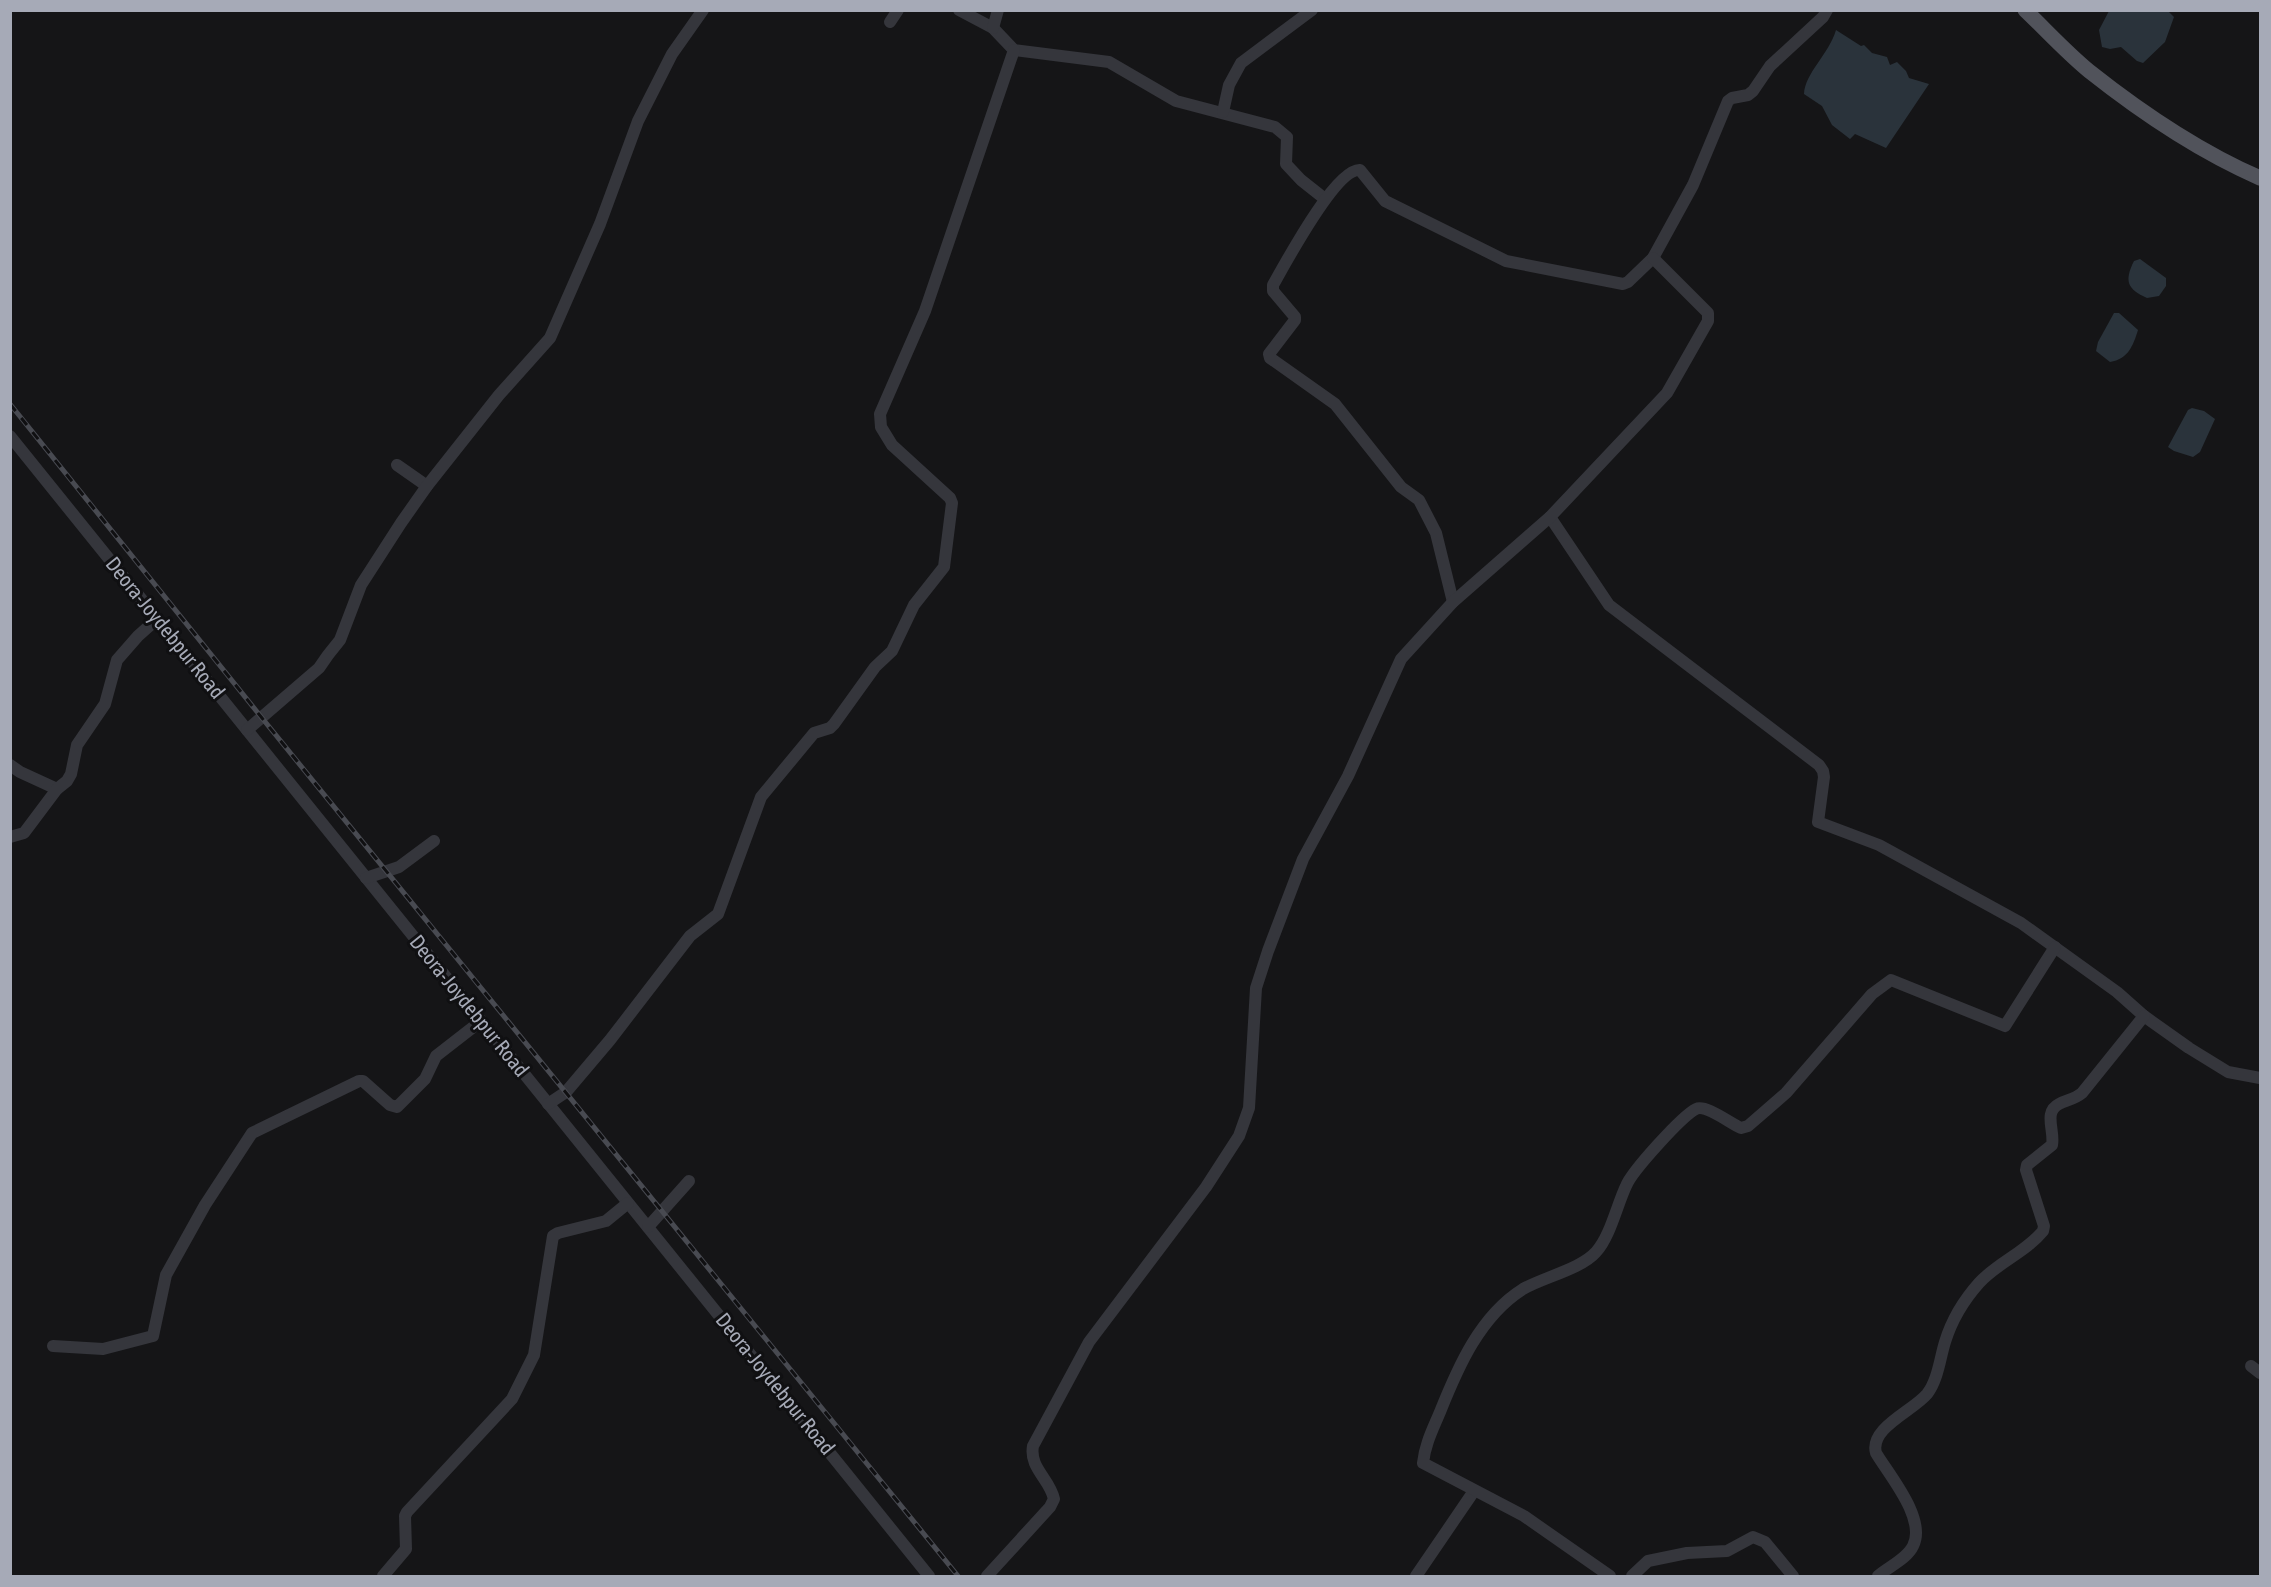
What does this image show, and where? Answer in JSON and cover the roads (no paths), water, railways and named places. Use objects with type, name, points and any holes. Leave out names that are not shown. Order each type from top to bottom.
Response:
[{"type":"main road","points":[[2025,10],[2087,69],[2141,109],[2190,143],[2260,178]]},
{"type":"street","points":[[247,730],[319,668],[340,640],[361,585],[427,486],[499,395],[550,338],[600,225],[638,121],[672,54],[703,10]]},
{"type":"street","points":[[890,22],[898,10]]},
{"type":"street","points":[[959,10],[993,28],[1014,50],[1109,62],[1176,101],[1268,124],[1287,137],[1285,162],[1300,180],[1325,199]]},
{"type":"street","points":[[993,28],[998,10]]},
{"type":"street","points":[[1223,112],[1229,85],[1241,63],[1312,10]]},
{"type":"street","points":[[1453,602],[1436,533],[1419,500],[1401,486],[1335,404],[1270,358],[1269,354],[1295,320],[1295,317],[1273,291],[1273,285],[1325,199],[1349,173],[1360,170],[1385,201],[1506,261],[1623,284],[1653,258],[1693,185],[1728,101],[1754,91],[1770,66],[1823,17],[1827,10]]},
{"type":"street","points":[[548,1104],[566,1092],[690,936],[718,914],[761,797],[814,733],[830,728],[834,724],[875,667],[892,651],[914,604],[944,567],[952,502],[892,445],[881,427],[880,414],[925,311],[1014,50]]},
{"type":"street","points":[[987,1576],[1050,1507],[1054,1499],[1053,1491],[1034,1463],[1031,1455],[1033,1446],[1089,1342],[1206,1187],[1239,1136],[1249,1108],[1256,988],[1268,951],[1303,859],[1348,776],[1401,659],[1453,602],[1550,517],[1667,393],[1708,321],[1708,313],[1653,258]]},
{"type":"street","name":"Deora-Joydebpur Road","points":[[10,436],[928,1576]]},
{"type":"street","points":[[397,465],[427,486]]},
{"type":"street","points":[[1550,517],[1609,605],[1819,765],[1824,777],[1818,822],[1879,845],[2021,924],[2117,992],[2144,1016],[2189,1048],[2228,1072],[2260,1078]]},
{"type":"street","points":[[10,837],[24,833],[57,789],[67,781],[81,736],[104,708],[117,660],[157,619]]},
{"type":"street","points":[[10,765],[57,789]]},
{"type":"street","points":[[366,878],[399,867],[434,842]]},
{"type":"street","points":[[1610,1576],[1524,1516],[1423,1463],[1425,1448],[1458,1368],[1483,1328],[1508,1301],[1523,1289],[1586,1262],[1597,1252],[1627,1182],[1672,1130],[1696,1109],[1702,1108],[1741,1128],[1748,1126],[1786,1093],[1872,994],[1891,980],[2005,1026],[2055,947]]},
{"type":"street","points":[[1878,1576],[1910,1551],[1914,1545],[1915,1533],[1911,1510],[1906,1498],[1876,1453],[1874,1445],[1876,1438],[1928,1393],[1951,1324],[1961,1305],[1981,1281],[2043,1231],[2044,1226],[2026,1170],[2027,1165],[2052,1145],[2050,1116],[2052,1110],[2058,1104],[2082,1093],[2144,1016]]},
{"type":"street","points":[[53,1346],[103,1349],[153,1336],[166,1275],[205,1204],[255,1130],[359,1081],[363,1081],[390,1105],[397,1107],[425,1079],[436,1056],[481,1021]]},
{"type":"street","points":[[648,1227],[689,1181]]},
{"type":"street","points":[[383,1576],[406,1549],[405,1516],[407,1512],[509,1403],[534,1355],[553,1236],[606,1221],[627,1203]]},
{"type":"street","points":[[1416,1576],[1474,1491]]},
{"type":"street","points":[[1632,1576],[1648,1561],[1687,1553],[1727,1551],[1753,1537],[1765,1542],[1793,1576]]},
{"type":"railway","points":[[10,404],[958,1576]]}]
